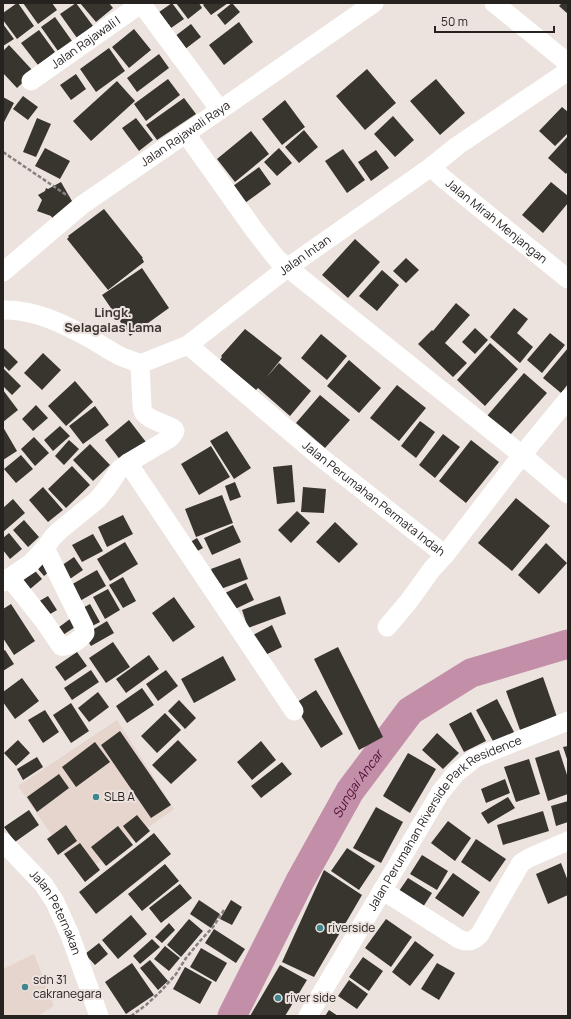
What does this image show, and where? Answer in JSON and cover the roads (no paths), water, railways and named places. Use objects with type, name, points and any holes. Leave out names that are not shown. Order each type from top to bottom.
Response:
[{"type":"street","points":[[142,3],[220,110]]},
{"type":"street","name":"Jalan Rajawali I","points":[[31,81],[142,3]]},
{"type":"street","name":"Jalan Rajawali Raya","points":[[3,272],[82,205],[374,3]]},
{"type":"street","points":[[494,3],[568,63]]},
{"type":"street","name":"Jalan Intan","points":[[188,345],[287,268],[428,169],[457,146],[568,71]]},
{"type":"street","points":[[186,134],[276,259],[522,455],[568,494]]},
{"type":"street","name":"Jalan Mirah Menjangan","points":[[428,169],[444,179],[568,279]]},
{"type":"street","points":[[3,310],[12,310],[39,315],[60,323],[119,355],[140,364],[188,345]]},
{"type":"street","name":"Jalan Perumahan Permata Indah","points":[[188,345],[312,451],[444,555],[568,399]]},
{"type":"street","points":[[45,548],[84,627],[85,632],[82,637],[63,647],[44,621],[7,580],[30,564],[59,531],[97,500],[117,473],[128,463],[170,438],[174,433],[174,429],[152,419],[144,412],[142,406],[140,364]]},
{"type":"street","points":[[128,463],[294,711]]},
{"type":"street","points":[[387,627],[444,555]]},
{"type":"street","name":"Jalan Perumahan Riverside Park Residence","points":[[308,1016],[440,793],[455,774],[475,758],[568,721]]},
{"type":"street","points":[[382,890],[459,939],[464,941],[472,940],[477,938],[480,934],[521,863],[568,841]]},
{"type":"street","name":"Jalan Peternakan","points":[[3,842],[44,885],[54,902],[73,942],[99,1016]]},
{"type":"waterway","name":"Sungai Ancar","points":[[232,1016],[300,881],[350,791],[410,711],[471,673],[568,644]]},
{"type":"place","name":"SLB A","points":[[96,797]]},
{"type":"place","name":"riverside","points":[[320,928]]},
{"type":"place","name":"sdn 31 cakranegara","points":[[25,987]]},
{"type":"place","name":"river side","points":[[278,998]]},
{"type":"district","name":"Lingk. Selagalas Lama","points":[[113,320]]}]
